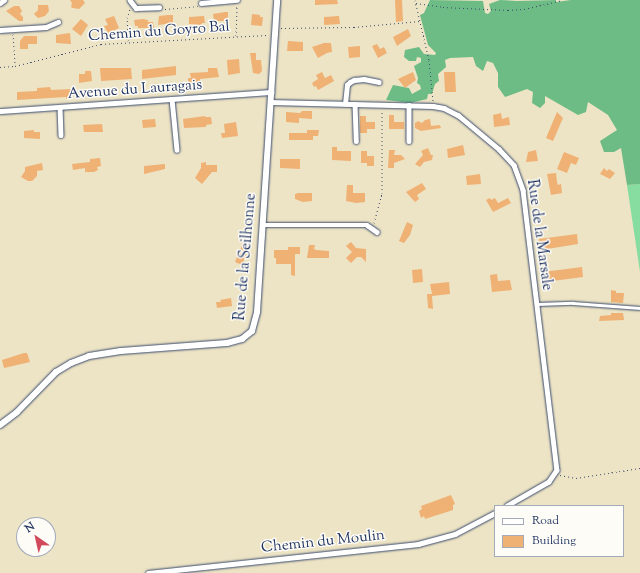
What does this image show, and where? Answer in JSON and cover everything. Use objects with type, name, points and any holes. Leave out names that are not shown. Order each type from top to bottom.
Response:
[{"type":"street","points":[[0,3],[4,0]]},
{"type":"street","points":[[130,0],[132,6],[139,8],[159,7]]},
{"type":"street","points":[[201,3],[237,0]]},
{"type":"street","name":"Rue de la Seilhonne","points":[[0,424],[13,415],[56,372],[71,363],[90,356],[128,350],[227,343],[248,336],[255,325],[257,312],[277,0]]},
{"type":"street","points":[[0,30],[46,28],[58,22]]},
{"type":"street","points":[[345,104],[347,86],[350,82],[364,79],[379,82]]},
{"type":"street","name":"Avenue du Lauragais","points":[[0,111],[271,92]]},
{"type":"street","points":[[172,99],[177,150]]},
{"type":"street","name":"Rue de la Marsale","points":[[270,102],[382,104],[434,106],[444,108],[458,115],[505,154],[518,172],[523,190],[557,462],[556,474]]},
{"type":"street","points":[[355,104],[356,141]]},
{"type":"street","points":[[409,105],[409,141]]},
{"type":"street","points":[[60,107],[61,135]]},
{"type":"street","points":[[263,225],[366,225],[377,232]]},
{"type":"street","points":[[509,505],[543,486],[556,474]]},
{"type":"street","name":"Chemin du Moulin","points":[[148,573],[418,544],[455,534],[494,514]]},
{"type":"lane","points":[[537,304],[573,303],[640,308]]},
{"type":"path","points":[[236,36],[237,0]]},
{"type":"path","points":[[415,0],[429,60],[434,106]]},
{"type":"path","points":[[416,3],[508,10],[524,9],[562,0]]},
{"type":"path","points":[[159,7],[159,9],[201,6],[201,3]]},
{"type":"path","points":[[128,42],[127,14],[132,6]]},
{"type":"path","points":[[275,28],[354,27],[420,21]]},
{"type":"path","points":[[13,29],[15,66]]},
{"type":"path","name":"Chemin du Goyro Bal","points":[[0,67],[15,66],[101,44],[275,35]]},
{"type":"path","points":[[372,228],[382,193],[382,104]]},
{"type":"path","points":[[556,474],[576,478],[640,468]]},
{"type":"green space","points":[[430,0],[483,1],[485,13],[488,14],[491,11],[489,4],[500,0],[556,0],[556,2],[571,0],[640,0],[640,184],[627,185],[621,148],[614,152],[604,152],[600,141],[617,130],[608,115],[588,102],[586,112],[578,115],[545,96],[545,103],[540,108],[532,103],[533,92],[527,89],[505,97],[498,87],[498,73],[493,63],[487,61],[483,71],[476,66],[473,57],[450,58],[445,60],[446,67],[438,74],[439,81],[435,84],[432,94],[428,94],[427,99],[410,103],[386,100],[393,85],[409,88],[412,94],[421,89],[420,85],[417,83],[418,78],[414,66],[421,62],[421,58],[417,57],[416,61],[409,61],[404,57],[405,50],[419,47],[424,54],[435,55],[436,53],[428,45],[420,15],[424,13]]},
{"type":"green space","points":[[640,184],[640,272],[627,185]]},
{"type":"building","points":[[70,0],[83,0],[85,3],[79,9],[73,8],[71,7],[72,3]]},
{"type":"building","points":[[315,0],[337,0],[338,4],[315,5]]},
{"type":"building","points":[[395,0],[402,0],[403,21],[396,22]]},
{"type":"building","points":[[38,5],[48,5],[49,11],[45,16],[38,18],[34,14],[38,10]]},
{"type":"building","points":[[14,6],[19,6],[22,11],[20,14],[23,17],[23,21],[19,21],[6,11]]},
{"type":"building","points":[[228,12],[228,21],[214,21],[213,14]]},
{"type":"building","points":[[252,14],[263,17],[262,26],[251,25]]},
{"type":"building","points":[[173,15],[173,23],[158,25],[159,16]]},
{"type":"building","points":[[114,16],[119,28],[108,33],[104,26],[108,25],[105,19]]},
{"type":"building","points":[[204,16],[205,23],[202,23],[202,25],[189,24],[189,17]]},
{"type":"building","points":[[339,16],[340,24],[324,25],[324,17]]},
{"type":"building","points":[[81,19],[88,25],[81,36],[72,29]]},
{"type":"building","points":[[134,20],[148,20],[148,22],[153,22],[154,28],[138,28],[138,26],[135,26]]},
{"type":"building","points":[[408,29],[411,36],[397,46],[393,37]]},
{"type":"building","points":[[70,33],[71,44],[56,43],[56,35]]},
{"type":"building","points":[[24,36],[37,36],[37,44],[28,44],[28,49],[20,49],[20,41]]},
{"type":"building","points":[[288,41],[303,42],[303,51],[287,51]]},
{"type":"building","points":[[324,43],[331,43],[332,52],[318,58],[312,47]]},
{"type":"building","points":[[377,44],[380,49],[384,47],[387,53],[378,58],[372,46]]},
{"type":"building","points":[[360,46],[360,57],[349,58],[348,47]]},
{"type":"building","points":[[250,53],[256,53],[256,60],[261,60],[262,71],[259,74],[253,73]]},
{"type":"building","points":[[239,59],[240,73],[228,75],[227,60]]},
{"type":"building","points":[[176,66],[176,75],[142,79],[142,70]]},
{"type":"building","points":[[100,68],[131,68],[132,79],[101,81]]},
{"type":"building","points":[[208,68],[217,68],[219,77],[200,79],[200,82],[188,84],[188,78],[191,78],[190,73],[208,72]]},
{"type":"building","points":[[85,71],[91,71],[92,81],[79,83],[79,74],[85,74]]},
{"type":"building","points":[[322,72],[325,78],[331,75],[334,81],[318,90],[312,83],[318,79],[316,75]]},
{"type":"building","points":[[413,72],[416,80],[405,88],[398,79]]},
{"type":"building","points":[[444,72],[455,72],[456,92],[445,92]]},
{"type":"building","points":[[50,87],[51,90],[72,89],[72,99],[66,99],[66,97],[17,100],[17,92],[37,91],[37,88]]},
{"type":"building","points":[[302,111],[312,111],[312,119],[299,118],[299,123],[286,122],[286,112],[300,113]]},
{"type":"building","points":[[557,112],[563,118],[553,141],[546,138]]},
{"type":"building","points":[[501,113],[502,119],[509,117],[510,125],[494,127],[493,115]]},
{"type":"building","points":[[389,115],[394,115],[394,122],[404,122],[404,129],[389,129]]},
{"type":"building","points":[[205,116],[211,117],[212,124],[206,125],[206,127],[184,128],[183,119]]},
{"type":"building","points":[[360,116],[366,116],[366,122],[375,122],[375,129],[367,129],[367,133],[360,133]]},
{"type":"building","points":[[155,119],[156,127],[143,128],[142,120]]},
{"type":"building","points":[[430,119],[431,126],[440,125],[441,128],[421,131],[415,128],[415,123],[418,121],[422,123],[425,120]]},
{"type":"building","points":[[236,122],[238,136],[222,138],[221,133],[225,133],[224,124]]},
{"type":"building","points":[[102,124],[103,132],[84,132],[83,125]]},
{"type":"building","points":[[34,130],[34,132],[40,132],[40,139],[24,138],[24,131]]},
{"type":"building","points":[[307,130],[319,130],[318,136],[313,136],[313,140],[289,140],[289,133],[307,133]]},
{"type":"building","points":[[463,145],[465,155],[448,158],[447,149]]},
{"type":"building","points":[[332,147],[337,147],[337,151],[351,151],[351,161],[332,160]]},
{"type":"building","points":[[428,148],[431,155],[433,155],[432,160],[424,162],[420,167],[415,164],[423,155],[421,151]]},
{"type":"building","points":[[389,150],[395,150],[394,155],[401,155],[405,159],[394,163],[394,168],[388,168]]},
{"type":"building","points":[[536,150],[538,161],[526,162],[528,152]]},
{"type":"building","points":[[361,151],[367,151],[367,156],[374,156],[374,166],[367,166],[367,163],[361,163]]},
{"type":"building","points":[[564,152],[579,158],[576,165],[571,163],[567,173],[557,169]]},
{"type":"building","points":[[100,158],[101,166],[97,167],[98,170],[94,172],[85,172],[85,168],[73,170],[72,164],[90,162],[90,159]]},
{"type":"building","points":[[280,159],[300,159],[300,169],[280,168]]},
{"type":"building","points":[[206,162],[206,165],[217,165],[217,172],[212,172],[202,184],[195,178],[201,168],[201,163]]},
{"type":"building","points":[[42,163],[43,170],[37,171],[37,176],[32,181],[28,181],[21,177],[25,171],[25,167]]},
{"type":"building","points":[[165,164],[165,169],[144,174],[144,166]]},
{"type":"building","points":[[604,168],[607,171],[609,169],[615,173],[610,179],[600,174]]},
{"type":"building","points":[[556,173],[558,185],[561,184],[562,193],[551,195],[547,174]]},
{"type":"building","points":[[480,174],[481,184],[467,185],[466,176]]},
{"type":"building","points":[[422,183],[426,189],[417,195],[419,199],[415,202],[406,192]]},
{"type":"building","points":[[347,185],[353,185],[353,193],[365,193],[365,202],[356,203],[346,201]]},
{"type":"building","points":[[312,193],[312,201],[303,202],[295,199],[295,194]]},
{"type":"building","points":[[490,198],[491,200],[495,198],[498,203],[508,198],[511,203],[493,212],[486,200]]},
{"type":"building","points":[[407,222],[413,225],[410,235],[404,243],[399,241]]},
{"type":"building","points":[[577,234],[578,244],[541,250],[539,239]]},
{"type":"building","points":[[351,242],[356,248],[366,249],[366,262],[361,257],[357,257],[351,263],[346,258],[352,252],[346,246]]},
{"type":"building","points":[[243,243],[250,245],[242,265],[235,262]]},
{"type":"building","points":[[309,245],[315,245],[314,249],[316,250],[329,251],[329,258],[307,258]]},
{"type":"building","points":[[288,247],[300,247],[300,254],[295,254],[295,276],[291,275],[291,264],[276,264],[276,258],[274,258],[274,250],[288,250]]},
{"type":"building","points":[[582,267],[583,277],[545,282],[543,272]]},
{"type":"building","points":[[422,269],[423,282],[413,283],[412,270]]},
{"type":"building","points":[[497,274],[498,281],[510,280],[512,290],[492,292],[490,275]]},
{"type":"building","points":[[449,282],[450,294],[432,296],[433,309],[428,308],[427,294],[432,294],[430,284]]},
{"type":"building","points":[[611,290],[616,291],[616,293],[624,293],[623,303],[611,302]]},
{"type":"building","points":[[231,298],[232,306],[217,308],[216,302],[221,302],[220,300]]},
{"type":"building","points":[[611,313],[623,313],[624,320],[599,321],[600,316],[611,315]]},
{"type":"building","points":[[27,353],[30,362],[4,368],[2,360]]},
{"type":"building","points":[[451,495],[455,504],[453,505],[453,510],[425,519],[424,516],[421,518],[419,511],[422,509],[421,506]]}]
